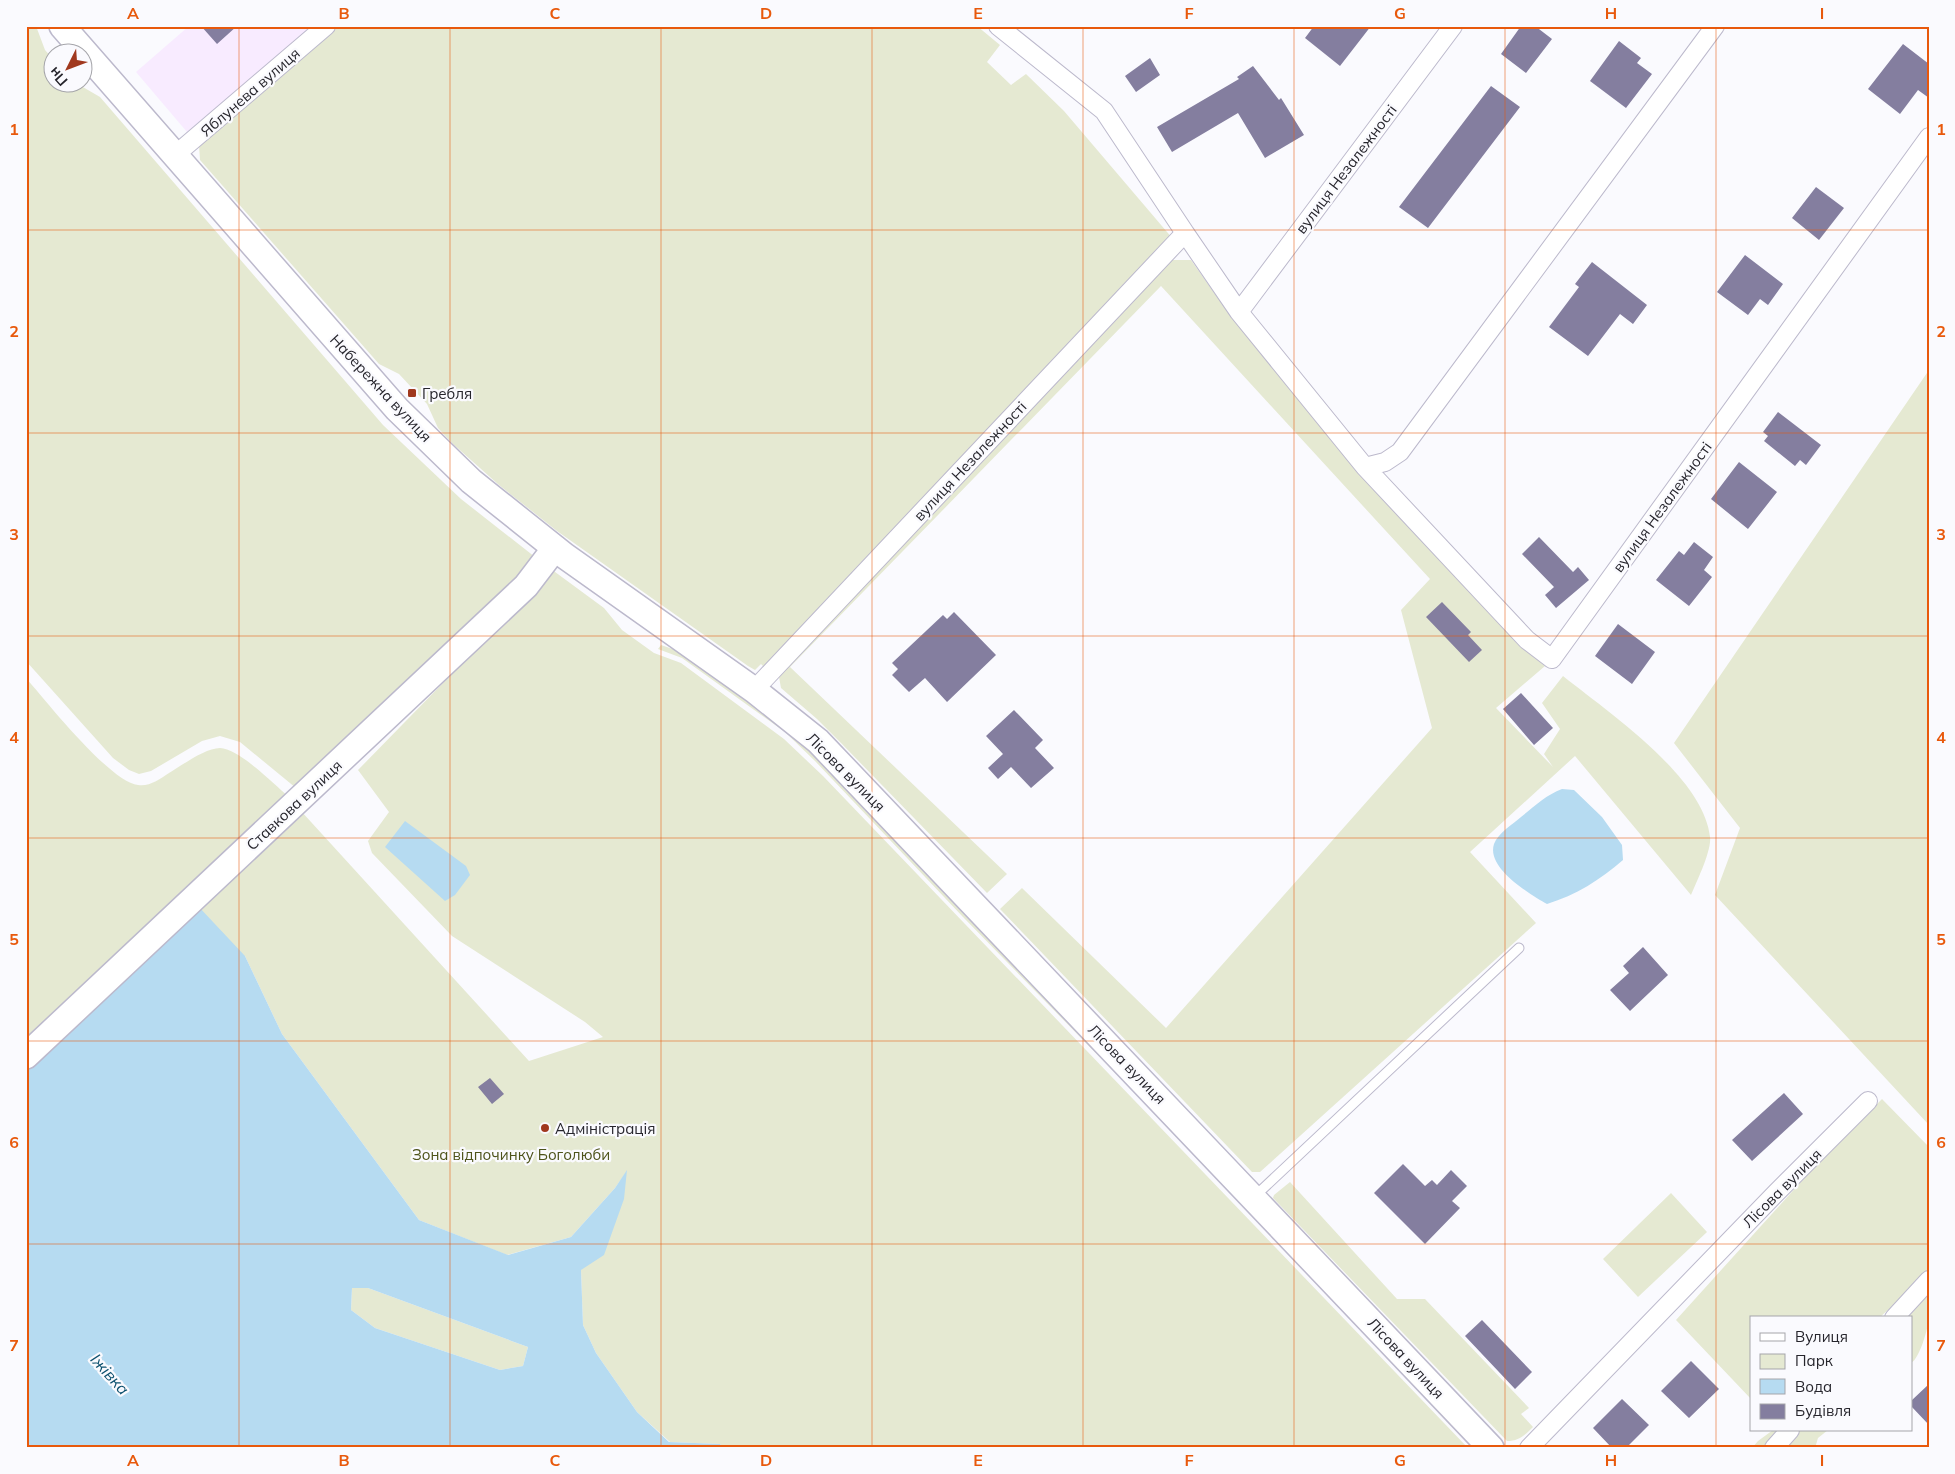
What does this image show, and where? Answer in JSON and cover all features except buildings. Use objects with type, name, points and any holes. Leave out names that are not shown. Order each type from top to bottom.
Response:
[{"type":"street","name":"Набережна вулиця","points":[[62,26],[397,409],[471,481],[555,548],[754,690]]},
{"type":"street","name":"Яблунева вулиця","points":[[174,156],[326,26]]},
{"type":"street","name":"вулиця Незалежності","points":[[998,26],[1104,111],[1239,312],[1365,467],[1527,640],[1552,659],[1929,137]]},
{"type":"street","name":"вулиця Незалежності","points":[[1239,312],[1453,26]]},
{"type":"street","points":[[1365,467],[1385,462],[1400,452],[1715,26]]},
{"type":"street","name":"вулиця Незалежності","points":[[754,690],[1185,233]]},
{"type":"street","name":"Ставкова вулиця","points":[[26,1056],[526,586],[555,548]]},
{"type":"street","name":"Лісова вулиця","points":[[754,690],[818,741],[1491,1448]]},
{"type":"street","name":"Лісова вулиця","points":[[1529,1448],[1776,1192],[1868,1102]]},
{"type":"street","points":[[1896,1316],[1929,1280]]},
{"type":"street","points":[[1774,1448],[1788,1432]]},
{"type":"lane","points":[[1254,1197],[1519,948]]},
{"type":"shaded area","points":[[189,26],[313,26],[187,132],[136,72]]},
{"type":"green space","points":[[26,26],[36,26],[42,42],[42,92],[91,92],[100,97],[383,425],[461,499],[535,557],[518,582],[296,788],[240,742],[220,736],[202,741],[151,771],[139,774],[129,770],[113,758],[26,661]]},
{"type":"green space","points":[[337,26],[977,26],[1000,45],[987,62],[1011,85],[1026,74],[1064,111],[1173,239],[765,668],[761,664],[755,670],[557,531],[499,485],[453,444],[438,428],[427,404],[399,374],[379,364],[200,160],[199,145],[328,36]]},
{"type":"green space","points":[[1170,260],[1191,260],[1232,318],[1358,473],[1521,646],[1545,666],[1496,708],[1553,767],[1544,754],[1560,729],[1542,703],[1563,676],[1628,727],[1673,769],[1691,792],[1704,814],[1710,837],[1709,850],[1691,895],[1575,756],[1470,852],[1536,923],[1260,1172],[1252,1172],[1000,909],[1022,888],[1166,1028],[1432,728],[1401,610],[1430,579],[1161,286],[790,667],[1007,874],[987,893],[817,719],[781,688],[779,677],[782,668]]},
{"type":"green space","points":[[1929,370],[1929,1125],[1715,895],[1740,828],[1674,743]]},
{"type":"green space","name":"Зона відпочинку Боголюби","points":[[551,569],[604,608],[622,630],[654,653],[681,663],[784,739],[823,776],[1468,1448],[724,1448],[720,1444],[670,1442],[637,1412],[596,1353],[583,1325],[581,1270],[627,1171],[615,1188],[571,1237],[507,1255],[419,1220],[282,1034],[245,956],[26,1067],[301,811],[529,1061],[603,1037],[585,1022],[452,936],[372,853],[368,841],[389,812],[358,770],[537,587]]},
{"type":"green space","points":[[661,645],[687,654],[800,738],[1246,1207],[785,732],[682,658],[658,649]]},
{"type":"green space","points":[[26,678],[79,739],[126,781],[138,785],[150,784],[200,754],[220,748],[237,754],[246,760],[288,796],[26,1039]]},
{"type":"green space","points":[[1882,1099],[1929,1147],[1929,1267],[1927,1269],[1929,1268],[1930,1314],[1927,1330],[1920,1350],[1912,1362],[1912,1316],[1886,1316],[1889,1309],[1881,1316],[1750,1316],[1750,1398],[1676,1320],[1817,1164]]},
{"type":"green space","points":[[1290,1182],[1397,1299],[1425,1299],[1529,1408],[1521,1414],[1533,1427],[1530,1430],[1518,1439],[1507,1441],[1273,1198]]},
{"type":"green space","points":[[1671,1193],[1707,1232],[1638,1297],[1603,1259]]},
{"type":"green space","points":[[352,1288],[368,1288],[528,1347],[523,1366],[500,1370],[375,1328],[351,1310]]},
{"type":"green space","points":[[1770,1432],[1826,1432],[1818,1438],[1815,1448],[1752,1448]]},
{"type":"water","points":[[1562,789],[1574,790],[1602,817],[1622,845],[1623,860],[1587,886],[1547,904],[1530,894],[1503,871],[1493,853],[1494,844],[1499,836],[1510,826],[1546,798]]},
{"type":"water","points":[[405,821],[466,866],[470,875],[455,895],[445,901],[385,847]]},
{"type":"water","name":"Іжівка","points":[[198,906],[245,956],[282,1034],[419,1220],[508,1255],[571,1237],[615,1188],[627,1170],[624,1199],[604,1255],[581,1270],[583,1325],[596,1353],[637,1412],[669,1442],[720,1444],[724,1448],[26,1448],[26,1067]],"holes":[[[352,1288],[368,1288],[528,1347],[523,1366],[500,1370],[375,1328],[351,1310]]]},
{"type":"place","name":"Гребля","points":[[412,393]]},
{"type":"place","name":"Адміністрація","points":[[545,1128]]}]
